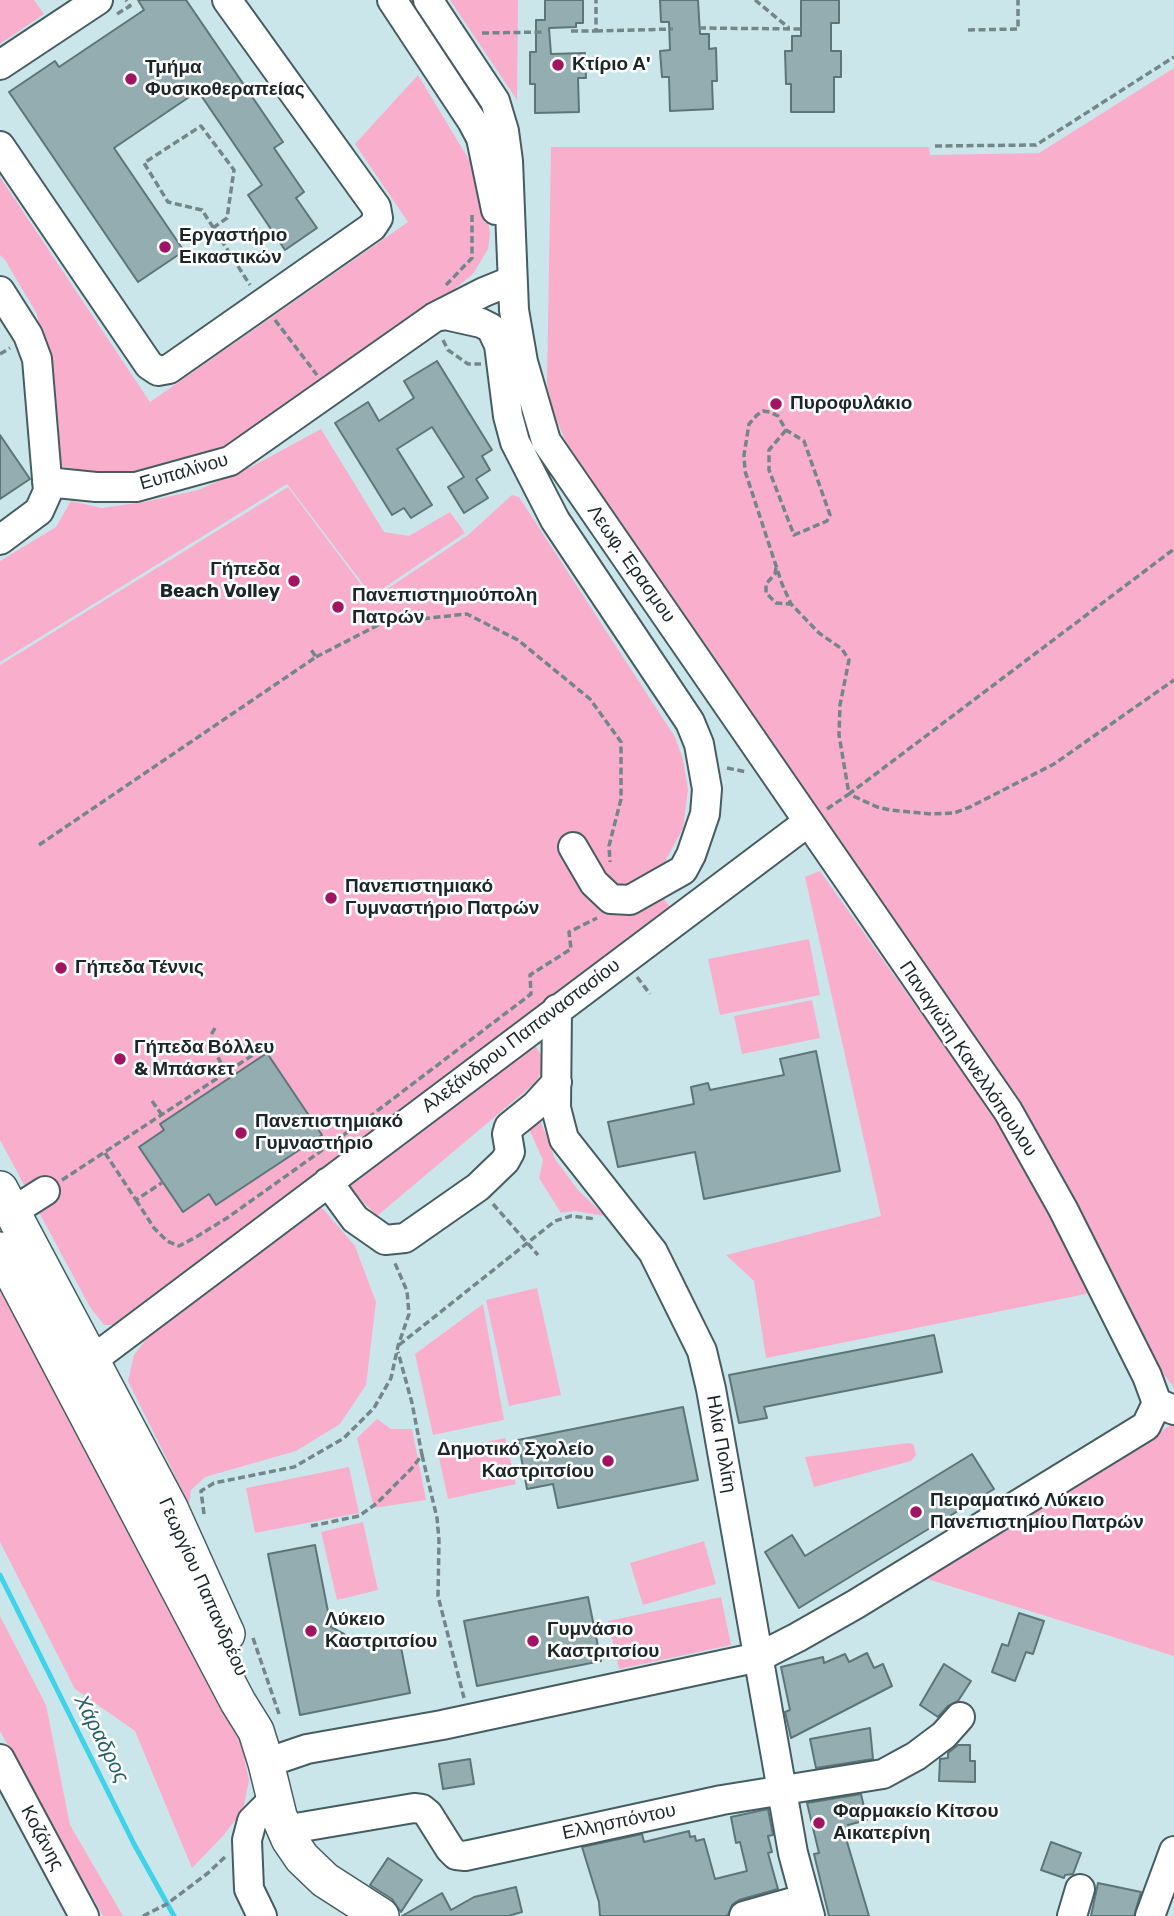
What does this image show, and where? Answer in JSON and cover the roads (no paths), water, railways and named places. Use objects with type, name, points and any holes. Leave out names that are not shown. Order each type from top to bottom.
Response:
[{"type":"main road","name":"Γεωργίου Παπανδρέου","points":[[6,1200],[80,1369]]},
{"type":"main road","name":"Γεωργίου Παπανδρέου","points":[[0,1250],[170,1508],[214,1602],[268,1739],[269,1818]]},
{"type":"main road","points":[[269,1818],[302,1858],[325,1880],[382,1916]]},
{"type":"street","points":[[0,65],[98,0]]},
{"type":"street","points":[[0,146],[149,365],[158,372],[169,369],[372,227],[378,218],[376,207],[227,0]]},
{"type":"street","points":[[392,0],[481,138],[511,281]]},
{"type":"street","points":[[428,0],[495,101],[504,131],[508,161],[511,281]]},
{"type":"street","name":"Ευπαλίνου","points":[[47,482],[96,487],[136,487],[230,461],[438,314],[511,281]]},
{"type":"street","name":"Λεωφ. Έρασμου","points":[[511,281],[506,350],[531,393],[546,442],[808,822]]},
{"type":"street","points":[[0,291],[28,335],[37,359],[47,482],[46,498],[39,511],[0,540]]},
{"type":"street","points":[[438,314],[481,323],[491,328],[506,350],[508,416],[515,442],[547,506],[671,691],[690,722],[699,744],[706,789],[705,814],[683,870],[621,900],[594,883],[573,847]]},
{"type":"street","name":"Αλεξάνδρου Παπαναστασίου","points":[[80,1369],[808,822]]},
{"type":"street","name":"Παναγιώτη Κανελλόπουλου","points":[[808,822],[1008,1111],[1063,1209],[1147,1376],[1166,1407]]},
{"type":"street","name":"Ηλία Πολίτη","points":[[557,1009],[556,1108],[564,1139],[653,1252],[702,1351],[793,1853],[807,1907]]},
{"type":"street","points":[[328,1182],[355,1219],[385,1240],[405,1238],[478,1186],[505,1161],[510,1152],[507,1134],[509,1127],[535,1106],[557,1082]]},
{"type":"street","points":[[6,1200],[46,1191]]},
{"type":"street","points":[[268,1739],[307,1749],[431,1728],[759,1657],[847,1609],[1146,1426],[1166,1407]]},
{"type":"street","name":"Ελλησπόντου","points":[[269,1818],[422,1809],[428,1814],[450,1850],[456,1855],[465,1856],[782,1789],[851,1781],[890,1772],[904,1765],[944,1735],[960,1717]]},
{"type":"street","name":"Κοζάνης","points":[[0,1759],[84,1916]]},
{"type":"street","points":[[262,1916],[251,1895],[246,1847],[269,1818]]},
{"type":"street","points":[[1150,1916],[1174,1852]]},
{"type":"street","points":[[1072,1916],[1080,1889]]},
{"type":"street","points":[[744,1916],[807,1907]]},
{"type":"waterway","name":"Χάραδρος","points":[[0,1575],[134,1844],[174,1916]]},
{"type":"place","name":"Κτίριο Α'","points":[[558,65]]},
{"type":"place","name":"Τμήμα Φυσικοθεραπείας","points":[[131,79]]},
{"type":"place","name":"Εργαστήριο Εικαστικών","points":[[165,247]]},
{"type":"place","name":"Πυροφυλάκιο","points":[[776,404]]},
{"type":"place","name":"Γήπεδα Beach Volley","points":[[294,581]]},
{"type":"place","name":"Πανεπιστημιούπολη Πατρών","points":[[338,607]]},
{"type":"place","name":"Πανεπιστημιακό Γυμναστήριο Πατρών","points":[[331,898]]},
{"type":"place","name":"Γήπεδα Τέννις","points":[[61,968]]},
{"type":"place","name":"Γήπεδα Βόλλευ & Μπάσκετ","points":[[120,1059]]},
{"type":"place","name":"Πανεπιστημιακό Γυμναστήριο","points":[[241,1133]]},
{"type":"place","name":"Δημοτικό Σχολείο Καστριτσίου","points":[[608,1461]]},
{"type":"place","name":"Πειραματικό Λύκειο Πανεπιστημίου Πατρών","points":[[916,1512]]},
{"type":"place","name":"Λύκειο Καστριτσίου","points":[[311,1631]]},
{"type":"place","name":"Γυμνάσιο Καστριτσίου","points":[[533,1641]]},
{"type":"place","name":"Φαρμακείο Κίτσου Αικατερίνη","points":[[819,1823]]}]
